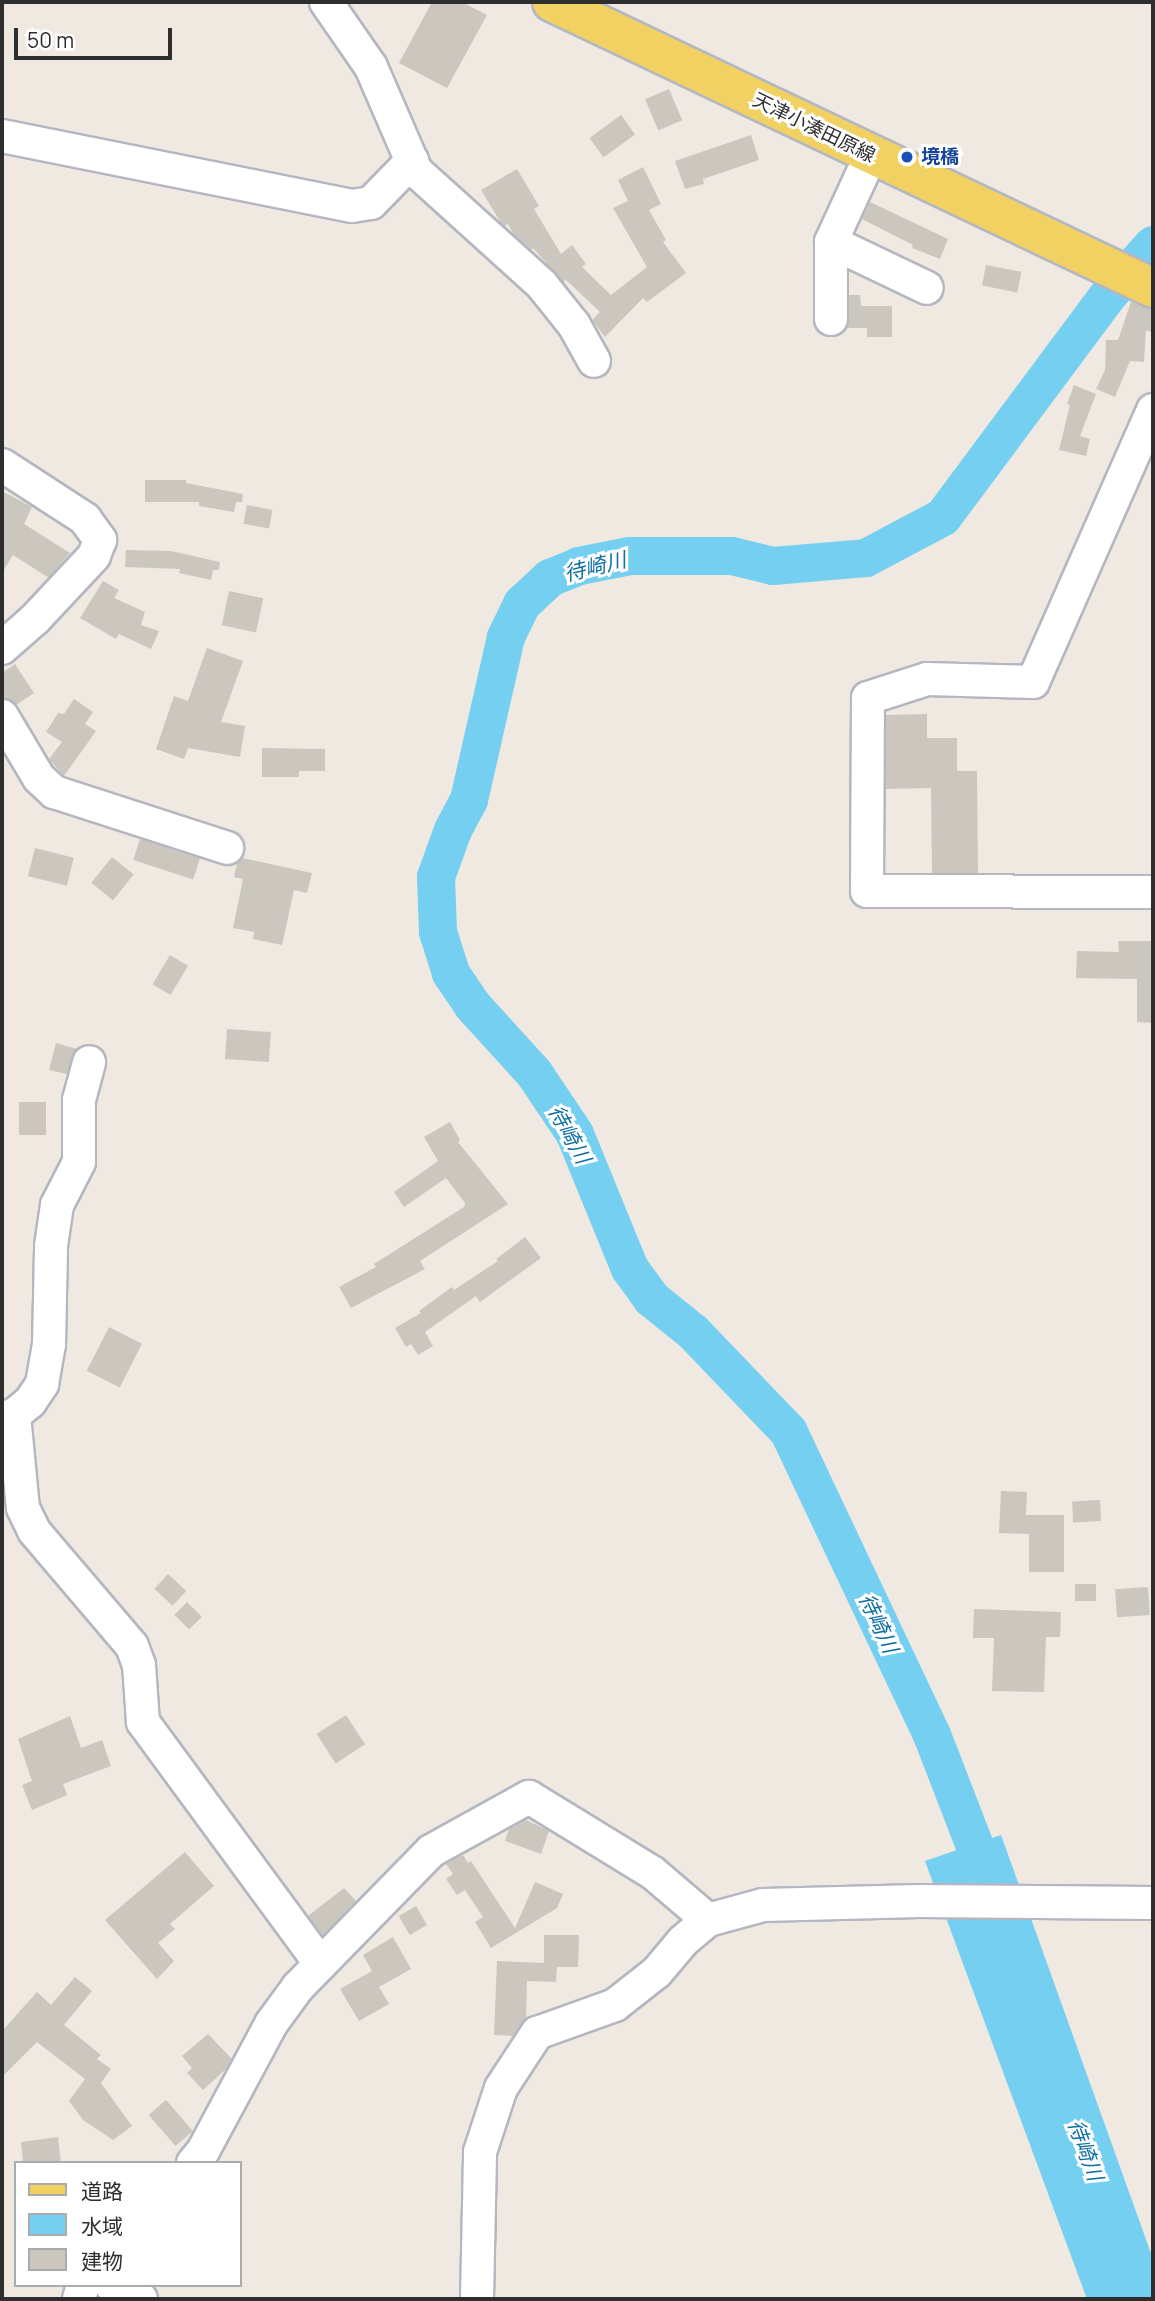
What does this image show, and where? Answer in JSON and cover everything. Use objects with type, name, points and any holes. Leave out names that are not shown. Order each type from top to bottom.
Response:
[{"type":"main road","name":"天津小湊田原線","points":[[552,2],[1153,288]]},
{"type":"street","points":[[326,2],[371,67],[416,170],[542,285],[574,325],[594,361]]},
{"type":"street","points":[[2,136],[352,206],[371,203],[412,161]]},
{"type":"street","points":[[831,319],[831,242],[871,155]]},
{"type":"street","points":[[831,242],[927,288]]},
{"type":"street","points":[[1153,410],[1033,682],[928,679],[869,698],[867,877],[867,891],[1153,892]]},
{"type":"street","points":[[2,465],[85,519],[100,540],[94,556],[35,619],[2,648]]},
{"type":"street","points":[[2,716],[39,778],[54,792],[226,848]]},
{"type":"street","points":[[89,1062],[79,1100],[79,1162],[57,1205],[51,1246],[49,1345],[41,1384],[30,1402],[8,1416],[23,1508],[34,1531],[132,1646],[139,1665],[143,1722],[321,1964]]},
{"type":"street","points":[[195,2161],[203,2151],[271,2024],[298,1987],[431,1851],[530,1797],[653,1873],[708,1920]]},
{"type":"street","points":[[477,2299],[480,2152],[501,2088],[537,2033],[615,2005],[657,1972],[683,1941],[708,1920],[762,1905],[919,1901],[1153,1903]]},
{"type":"street","points":[[115,2287],[141,2299]]},
{"type":"water","points":[[1001,1835],[1153,2259],[1153,2299],[1087,2299],[925,1861]]},
{"type":"building","points":[[432,2],[462,2],[487,15],[447,88],[399,63]]},
{"type":"building","points":[[669,89],[682,120],[658,130],[645,99]]},
{"type":"building","points":[[621,115],[635,134],[604,157],[589,138]]},
{"type":"building","points":[[751,135],[759,160],[703,179],[704,184],[685,189],[675,161]]},
{"type":"building","points":[[643,167],[661,204],[649,210],[666,240],[663,242],[686,273],[647,302],[643,298],[605,337],[592,320],[600,312],[566,280],[563,282],[533,248],[531,250],[514,235],[508,224],[504,226],[501,223],[481,190],[517,169],[539,206],[534,209],[561,254],[572,245],[586,264],[582,267],[611,295],[647,267],[613,208],[628,201],[618,180]]},
{"type":"building","points":[[870,202],[948,239],[940,259],[912,248],[913,245],[862,219]]},
{"type":"building","points":[[986,265],[1021,272],[1017,292],[982,286]]},
{"type":"building","points":[[849,295],[860,295],[861,306],[892,306],[892,337],[867,337],[867,328],[847,328]]},
{"type":"building","points":[[1131,302],[1153,310],[1153,333],[1146,330],[1144,362],[1130,361],[1115,397],[1096,389],[1105,370],[1106,340],[1118,340]]},
{"type":"building","points":[[1074,385],[1096,394],[1080,436],[1090,439],[1086,456],[1059,450],[1070,405],[1067,404]]},
{"type":"building","points":[[145,480],[186,480],[186,483],[243,494],[242,502],[236,502],[234,512],[199,506],[199,502],[145,502]]},
{"type":"building","points":[[2,491],[32,507],[24,524],[70,553],[49,578],[13,555],[2,573]]},
{"type":"building","points":[[247,505],[273,510],[269,529],[243,524]]},
{"type":"building","points":[[126,550],[171,551],[220,562],[219,570],[213,570],[211,580],[179,573],[180,569],[125,567]]},
{"type":"building","points":[[103,581],[119,590],[114,598],[145,612],[141,625],[159,631],[151,649],[119,634],[116,639],[80,618]]},
{"type":"building","points":[[229,591],[263,598],[256,633],[222,625]]},
{"type":"building","points":[[207,648],[243,661],[221,722],[245,726],[240,757],[188,748],[184,759],[156,749],[174,696],[188,701]]},
{"type":"building","points":[[15,664],[34,693],[16,705],[2,697],[2,673]]},
{"type":"building","points":[[74,699],[93,712],[85,724],[96,731],[64,776],[49,759],[62,742],[46,732],[58,713],[64,714]]},
{"type":"building","points":[[927,714],[927,738],[957,738],[957,771],[977,771],[978,873],[932,873],[931,788],[886,789],[886,715]]},
{"type":"building","points":[[262,748],[325,749],[325,771],[299,771],[299,777],[262,777]]},
{"type":"building","points":[[140,839],[200,858],[193,879],[133,860]]},
{"type":"building","points":[[35,848],[74,858],[67,886],[28,876]]},
{"type":"building","points":[[112,857],[134,875],[113,900],[91,883]]},
{"type":"building","points":[[242,858],[312,873],[307,893],[294,890],[282,945],[253,939],[254,932],[233,928],[243,879],[234,877],[237,863]]},
{"type":"building","points":[[1118,941],[1153,941],[1153,1023],[1137,1022],[1137,979],[1076,978],[1077,951],[1119,952]]},
{"type":"building","points":[[170,955],[188,966],[170,995],[152,984]]},
{"type":"building","points":[[227,1029],[271,1032],[269,1062],[225,1059]]},
{"type":"building","points":[[56,1043],[77,1049],[67,1074],[49,1070]]},
{"type":"building","points":[[19,1102],[46,1102],[46,1135],[19,1135]]},
{"type":"building","points":[[450,1122],[460,1140],[458,1142],[508,1204],[420,1261],[425,1269],[351,1308],[339,1287],[376,1267],[374,1264],[464,1207],[465,1203],[446,1178],[404,1207],[394,1192],[438,1161],[424,1137]]},
{"type":"building","points":[[525,1237],[541,1258],[480,1302],[476,1296],[425,1332],[433,1346],[418,1355],[411,1344],[406,1347],[395,1328],[421,1313],[419,1311],[452,1287],[454,1290],[498,1261],[496,1259]]},
{"type":"building","points":[[109,1327],[142,1344],[120,1387],[87,1371]]},
{"type":"building","points":[[1001,1491],[1027,1492],[1026,1515],[1064,1515],[1064,1572],[1029,1572],[1029,1534],[999,1533]]},
{"type":"building","points":[[1100,1500],[1101,1521],[1073,1522],[1072,1501]]},
{"type":"building","points":[[168,1574],[186,1591],[173,1606],[154,1589]]},
{"type":"building","points":[[1075,1584],[1096,1584],[1096,1601],[1075,1601]]},
{"type":"building","points":[[1148,1587],[1150,1615],[1117,1617],[1115,1589]]},
{"type":"building","points":[[187,1602],[202,1617],[189,1630],[174,1615]]},
{"type":"building","points":[[974,1609],[1061,1612],[1060,1637],[1046,1637],[1044,1692],[992,1691],[994,1638],[973,1638]]},
{"type":"building","points":[[346,1715],[365,1744],[336,1763],[317,1734]]},
{"type":"building","points":[[70,1716],[81,1748],[102,1740],[111,1766],[63,1784],[67,1795],[32,1810],[22,1785],[32,1781],[18,1739]]},
{"type":"building","points":[[526,1820],[549,1831],[541,1854],[505,1841],[509,1829]]},
{"type":"building","points":[[185,1852],[214,1886],[170,1924],[175,1929],[158,1943],[174,1961],[157,1979],[105,1920]]},
{"type":"building","points":[[463,1855],[468,1863],[471,1861],[515,1928],[535,1882],[563,1894],[557,1908],[491,1948],[475,1922],[483,1917],[465,1890],[457,1895],[446,1879],[453,1874],[446,1864]]},
{"type":"building","points":[[344,1888],[356,1901],[323,1935],[308,1916]]},
{"type":"building","points":[[416,1906],[427,1925],[410,1935],[399,1916]]},
{"type":"building","points":[[544,1935],[579,1935],[578,1967],[557,1967],[556,1982],[527,1981],[526,2019],[513,2036],[494,2035],[497,1961],[544,1963]]},
{"type":"building","points":[[393,1937],[411,1969],[379,1987],[389,2004],[359,2021],[340,1989],[372,1971],[363,1955]]},
{"type":"building","points":[[75,1977],[92,1991],[64,2025],[101,2055],[97,2059],[111,2069],[101,2083],[132,2126],[113,2140],[83,2120],[69,2101],[85,2079],[37,2042],[2,2077],[2,2031],[37,1992],[51,2005]]},
{"type":"building","points":[[208,2034],[232,2059],[226,2069],[203,2090],[187,2073],[192,2068],[182,2056]]},
{"type":"building","points":[[166,2100],[193,2131],[176,2146],[149,2115]]},
{"type":"building","points":[[58,2137],[61,2161],[23,2161],[21,2142]]},
{"type":"waterway","name":"待崎川","points":[[993,1893],[932,1735],[788,1431],[693,1332],[652,1299],[630,1269],[575,1134],[534,1073],[473,1006],[451,973],[438,932],[436,877],[453,830],[469,800],[506,637],[522,604],[550,578],[579,566],[630,556],[732,556],[773,566],[866,558],[943,517],[1111,292],[1153,245]]},
{"type":"place","name":"境橋","points":[[907,157]]}]
